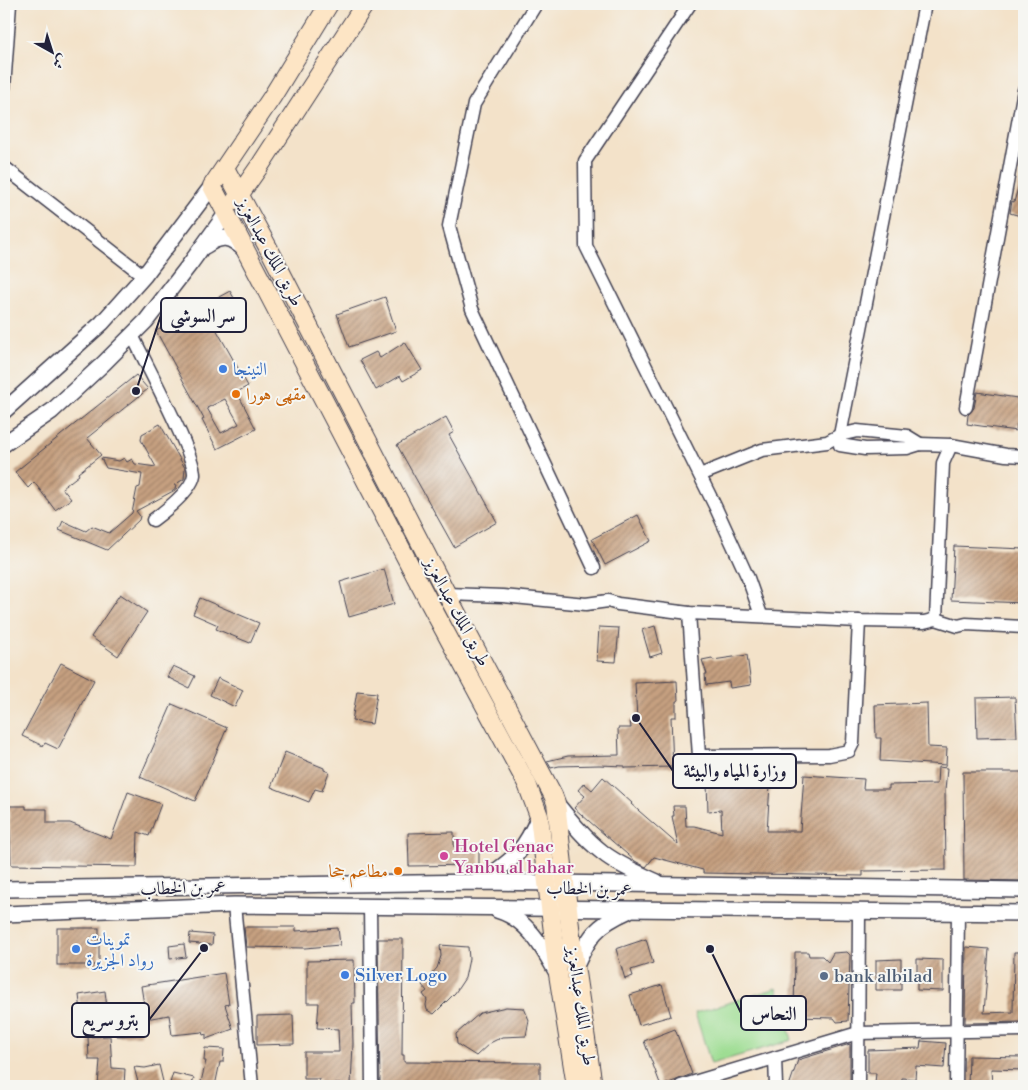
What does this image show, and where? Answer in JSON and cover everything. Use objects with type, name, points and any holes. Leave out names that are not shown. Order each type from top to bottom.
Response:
[{"type":"main road","points":[[212,186],[272,97],[329,4]]},
{"type":"main road","points":[[226,214],[261,164],[365,4]]},
{"type":"main road","name":"طريق الملك عبدالعزيز","points":[[225,168],[447,594],[549,784],[556,803],[575,968],[593,1086]]},
{"type":"main road","name":"طريق الملك عبدالعزيز","points":[[212,186],[442,627],[527,784],[539,816],[558,974],[576,1086]]},
{"type":"street","points":[[4,88],[10,4]]},
{"type":"street","points":[[536,4],[474,104],[449,226],[472,309],[594,568]]},
{"type":"street","points":[[690,4],[585,161],[586,246],[700,475],[748,578],[761,615]]},
{"type":"street","points":[[840,435],[925,4]]},
{"type":"street","points":[[966,408],[1024,90]]},
{"type":"street","points":[[4,167],[144,276]]},
{"type":"street","points":[[4,411],[102,323],[144,276],[212,186]]},
{"type":"street","points":[[4,444],[52,411],[146,321],[226,214]]},
{"type":"street","points":[[201,248],[213,240],[225,237],[235,241],[245,250]]},
{"type":"street","points":[[132,335],[184,443],[194,474],[191,483],[169,508],[154,520]]},
{"type":"street","points":[[700,475],[762,450],[827,442],[840,435],[857,431],[907,436],[920,444],[951,445],[1006,455],[1024,456]]},
{"type":"street","points":[[936,619],[943,463],[951,445]]},
{"type":"street","points":[[447,594],[503,596],[586,604],[608,601],[618,604],[689,613],[859,621],[924,622],[936,619],[958,626],[966,624],[1024,627]]},
{"type":"street","points":[[689,613],[699,756],[829,755],[849,751],[853,743],[859,621]]},
{"type":"street","points":[[556,803],[580,832],[601,852],[630,869],[663,884]]},
{"type":"street","points":[[481,882],[508,863],[522,850],[531,836],[539,816]]},
{"type":"street","name":"عمر بن الخطاب","points":[[4,889],[481,882],[1024,890]]},
{"type":"street","points":[[234,905],[252,1086]]},
{"type":"street","name":"عمر بن الخطاب","points":[[4,914],[234,905],[1024,913]]},
{"type":"street","points":[[370,906],[372,1086]]},
{"type":"street","points":[[486,907],[508,913],[529,929],[558,974]]},
{"type":"street","points":[[575,968],[584,947],[602,925],[633,909]]},
{"type":"street","points":[[858,1086],[859,911]]},
{"type":"street","points":[[956,1086],[958,912]]},
{"type":"street","points":[[681,1086],[858,1033],[1024,1030]]},
{"type":"street","points":[[775,1058],[776,1086]]},
{"type":"green space","points":[[777,988],[792,1040],[711,1064],[695,1013]]},
{"type":"building","points":[[1022,174],[1024,174],[1024,217],[1010,213],[1012,201],[1014,202]]},
{"type":"building","points":[[230,291],[242,312],[215,327],[248,386],[237,392],[256,429],[217,449],[202,420],[204,419],[156,331]],"holes":[[[225,399],[239,424],[221,433],[207,408]]]},
{"type":"building","points":[[385,297],[396,331],[349,347],[337,314]]},
{"type":"building","points":[[405,342],[422,370],[403,381],[400,376],[376,390],[360,360],[376,352],[380,358]]},
{"type":"building","points":[[136,375],[148,389],[87,438],[101,455],[62,488],[71,499],[55,510],[34,482],[28,488],[15,472]]},
{"type":"building","points":[[977,392],[1024,399],[1024,425],[1017,424],[1016,431],[967,424],[968,415],[974,408]]},
{"type":"building","points":[[446,417],[454,432],[449,435],[497,522],[454,547],[397,445]]},
{"type":"building","points":[[160,424],[185,468],[184,479],[176,484],[175,490],[136,511],[140,516],[139,520],[107,550],[59,530],[63,521],[86,531],[92,526],[109,533],[132,513],[142,474],[106,468],[101,458],[119,461],[124,458],[127,462],[132,459],[135,464],[156,467],[141,440],[142,434]]},
{"type":"building","points":[[638,515],[651,541],[605,565],[592,539]]},
{"type":"building","points":[[954,546],[1024,549],[1024,603],[951,600]]},
{"type":"building","points":[[384,569],[394,604],[349,617],[340,582]]},
{"type":"building","points":[[120,594],[147,612],[118,656],[91,637]]},
{"type":"building","points":[[200,598],[259,623],[250,643],[216,629],[218,625],[193,614]]},
{"type":"building","points":[[655,626],[662,653],[650,657],[642,630]]},
{"type":"building","points":[[599,627],[619,628],[616,662],[597,661]]},
{"type":"building","points":[[747,655],[751,685],[730,688],[729,682],[706,685],[705,674],[707,674],[702,660]]},
{"type":"building","points":[[61,663],[94,680],[58,749],[45,743],[43,746],[22,736]]},
{"type":"building","points":[[173,666],[195,676],[189,688],[167,677]]},
{"type":"building","points":[[218,678],[243,690],[235,707],[210,695]]},
{"type":"building","points":[[677,681],[678,701],[676,701],[676,717],[671,717],[673,767],[625,768],[625,766],[599,765],[551,768],[547,761],[568,756],[619,755],[618,728],[631,728],[630,720],[637,719],[635,683]]},
{"type":"building","points":[[357,691],[377,693],[372,724],[352,721]]},
{"type":"building","points":[[1015,697],[1017,737],[977,738],[976,698]]},
{"type":"building","points":[[927,703],[928,747],[947,748],[946,765],[880,761],[881,738],[876,738],[875,705]]},
{"type":"building","points":[[172,704],[227,728],[195,801],[140,777]]},
{"type":"building","points":[[285,752],[324,768],[324,770],[329,772],[322,791],[315,789],[309,802],[271,787]]},
{"type":"building","points":[[745,767],[771,769],[767,831],[800,831],[804,775],[864,779],[863,789],[889,789],[889,785],[937,784],[938,767],[947,768],[945,791],[946,870],[863,871],[863,876],[703,873],[703,870],[654,857],[646,867],[635,861],[574,808],[585,796],[578,790],[584,783],[592,790],[603,777],[678,845],[672,816],[674,816],[673,806],[685,806],[686,826],[694,826],[722,833],[721,810],[708,811],[707,784],[744,782]]},
{"type":"building","points":[[963,772],[1024,772],[1024,881],[964,880]]},
{"type":"building","points":[[128,792],[161,804],[149,836],[138,832],[137,867],[11,865],[9,806],[26,806],[26,809],[47,809],[47,823],[70,823],[111,839]]},
{"type":"building","name":"Hotel Genac Yanbu al bahar","points":[[454,832],[454,847],[479,846],[479,865],[409,866],[408,833]]},
{"type":"building","points":[[244,927],[296,927],[296,931],[338,928],[340,945],[305,948],[246,947]]},
{"type":"building","points":[[57,928],[99,928],[99,965],[57,965]]},
{"type":"building","points":[[190,933],[213,935],[212,945],[189,943]]},
{"type":"building","points":[[378,939],[403,939],[402,1055],[404,1055],[404,1062],[540,1063],[540,1084],[380,1084]]},
{"type":"building","points":[[646,939],[653,963],[631,970],[633,976],[625,979],[616,949]]},
{"type":"building","points":[[184,944],[186,957],[170,959],[169,946]]},
{"type":"building","points":[[440,945],[468,947],[469,959],[465,978],[455,993],[434,1014],[427,1010],[427,1000],[423,994],[427,991],[422,985],[437,968],[441,956]]},
{"type":"building","points":[[966,947],[989,949],[984,1013],[1013,1012],[1014,952],[1024,952],[1024,1022],[965,1023]]},
{"type":"building","points":[[795,952],[808,952],[809,956],[822,956],[828,962],[833,953],[847,952],[850,955],[848,1021],[837,1022],[834,1018],[794,1017]]},
{"type":"building","points":[[901,959],[901,990],[876,990],[876,960]]},
{"type":"building","points":[[917,959],[943,960],[943,991],[917,990]]},
{"type":"building","points":[[354,960],[355,1003],[352,1003],[353,1044],[351,1084],[318,1084],[319,1079],[304,1079],[304,1052],[339,1052],[338,1029],[317,1028],[319,1003],[307,1003],[307,961]]},
{"type":"building","points":[[224,973],[229,1004],[225,1005],[233,1029],[206,1039],[206,1034],[203,1035],[202,1032],[172,1035],[169,1015],[140,1020],[141,1035],[117,1036],[116,1012],[145,1011],[141,986]]},
{"type":"building","points":[[662,985],[671,1016],[639,1025],[630,995]]},
{"type":"building","points":[[105,991],[108,1016],[88,1018],[87,1010],[81,1011],[79,995]]},
{"type":"building","points":[[506,1007],[524,1008],[529,1020],[526,1036],[502,1037],[490,1043],[476,1056],[457,1044],[456,1034],[480,1013]]},
{"type":"building","points":[[293,1015],[294,1044],[257,1045],[257,1016]]},
{"type":"building","points":[[675,1029],[692,1074],[661,1086],[644,1041]]},
{"type":"building","points":[[110,1036],[112,1068],[125,1069],[124,1086],[98,1086],[100,1060],[89,1060],[88,1037]]},
{"type":"building","points":[[921,1041],[946,1043],[944,1068],[916,1066],[915,1079],[902,1078],[901,1086],[875,1083],[876,1073],[868,1073],[868,1050],[920,1048]]},
{"type":"building","points":[[850,1044],[850,1086],[789,1086],[798,1060]]},
{"type":"building","points":[[205,1048],[224,1049],[223,1062],[220,1062],[215,1086],[200,1086],[206,1061],[204,1061]]},
{"type":"building","points":[[969,1056],[1024,1057],[1024,1070],[991,1069],[992,1086],[968,1086]]},
{"type":"building","points":[[159,1065],[164,1086],[139,1086],[134,1067],[145,1068]]},
{"type":"building","points":[[173,1073],[194,1078],[191,1086],[170,1083]]},
{"type":"place","name":"النينجا","points":[[223,369]]},
{"type":"place","name":"سر السوشي","points":[[136,391]]},
{"type":"place","name":"مقهى هورا","points":[[236,394]]},
{"type":"place","name":"وزارة المياه والبيئة","points":[[636,718]]},
{"type":"place","name":"Hotel Genac Yanbu al bahar","points":[[444,856]]},
{"type":"place","name":"مطاعم جحا","points":[[398,871]]},
{"type":"place","name":"بترو سريع","points":[[204,948]]},
{"type":"place","name":"تموينات رواد الجزيرة","points":[[76,949]]},
{"type":"place","name":"النحاس","points":[[710,949]]},
{"type":"place","name":"Silver Logo","points":[[345,975]]},
{"type":"place","name":"bank albilad","points":[[824,976]]}]
